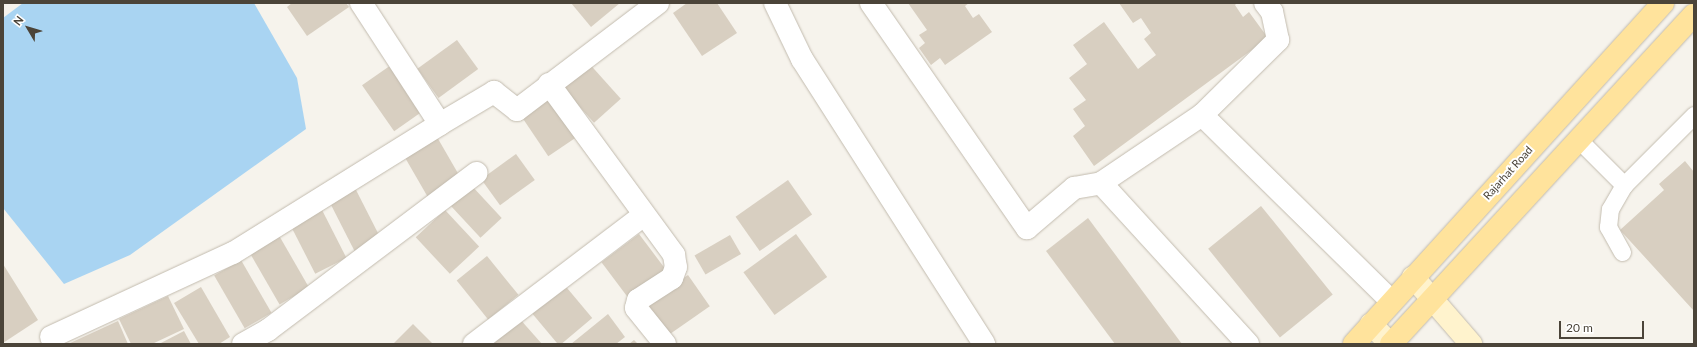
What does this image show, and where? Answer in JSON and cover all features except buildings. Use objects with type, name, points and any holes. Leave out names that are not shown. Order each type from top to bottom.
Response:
[{"type":"main road","name":"Rajarhat Road","points":[[1354,344],[1391,301],[1663,3]]},
{"type":"main road","points":[[1391,344],[1694,15]]},
{"type":"street","points":[[361,3],[440,124]]},
{"type":"street","points":[[48,342],[233,253],[494,92],[517,110],[549,84],[658,3]]},
{"type":"street","points":[[775,3],[802,59],[984,344]]},
{"type":"street","points":[[871,3],[1026,228],[1074,188],[1101,183],[1202,115],[1278,40],[1272,12],[1265,3]]},
{"type":"street","points":[[549,84],[674,255],[676,267],[672,278],[638,300],[636,308],[664,344]]},
{"type":"street","points":[[1202,115],[1391,301]]},
{"type":"street","points":[[243,344],[268,330],[476,173]]},
{"type":"street","points":[[1101,183],[1248,344]]},
{"type":"street","points":[[474,344],[644,215]]},
{"type":"street","points":[[1413,277],[1471,344]]},
{"type":"street","points":[[1371,324],[1391,344]]},
{"type":"lane","points":[[1622,252],[1608,227],[1610,209],[1624,184],[1694,115]]},
{"type":"lane","points":[[1579,140],[1624,184]]},
{"type":"water","points":[[23,3],[254,3],[297,78],[306,129],[130,255],[64,284],[3,208],[3,18]]}]
